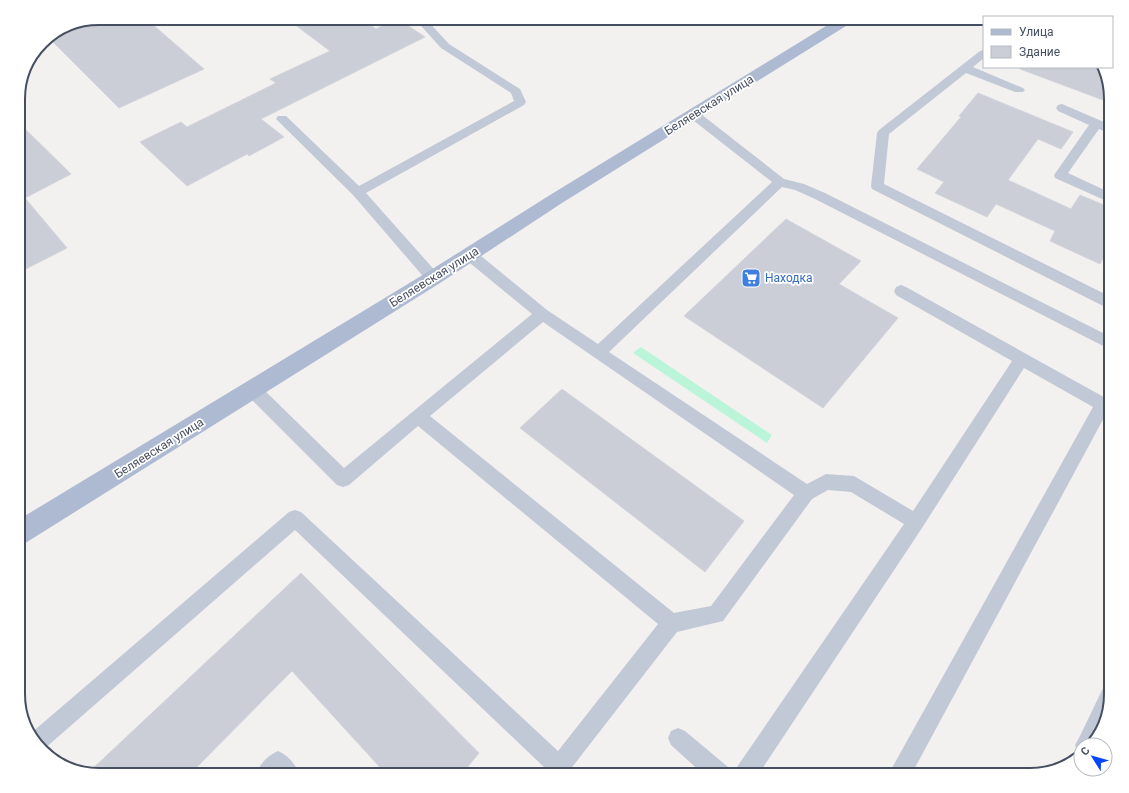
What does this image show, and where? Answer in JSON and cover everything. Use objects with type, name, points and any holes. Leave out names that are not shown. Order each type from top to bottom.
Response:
[{"type":"main road","name":"Беляевская улица","points":[[25,530],[253,390],[838,25]]},
{"type":"lane","points":[[358,192],[520,102],[516,91],[445,46],[426,25]]},
{"type":"lane","points":[[983,54],[883,133],[877,186],[1104,300]]},
{"type":"lane","points":[[964,68],[1019,90]]},
{"type":"lane","points":[[1062,108],[1104,127]]},
{"type":"lane","points":[[693,114],[780,182],[799,187],[820,196],[1104,340]]},
{"type":"lane","points":[[282,119],[358,192],[433,278]]},
{"type":"lane","points":[[1096,124],[1060,175],[1104,195]]},
{"type":"lane","points":[[599,352],[780,182]]},
{"type":"lane","points":[[470,255],[542,314],[806,493]]},
{"type":"lane","points":[[901,291],[1104,405]]},
{"type":"lane","points":[[253,390],[343,479],[420,417],[542,314]]},
{"type":"lane","points":[[750,768],[916,522],[1021,358]]},
{"type":"lane","points":[[903,768],[1104,412]]},
{"type":"lane","points":[[420,417],[671,623]]},
{"type":"lane","points":[[558,768],[671,623],[716,614],[806,493],[826,482],[854,484],[916,522]]},
{"type":"lane","points":[[40,738],[295,518],[553,768]]},
{"type":"lane","points":[[1090,737],[1101,714]]},
{"type":"lane","points":[[678,738],[712,768]]},
{"type":"lane","points":[[272,768],[278,762],[283,768]]},
{"type":"green space","points":[[641,347],[772,435],[767,443],[633,353]]},
{"type":"building","points":[[153,25],[204,69],[119,108],[52,41],[62,35],[85,26]]},
{"type":"building","points":[[295,25],[370,25],[376,29],[384,25],[407,25],[425,37],[261,119],[284,137],[249,156],[247,154],[187,186],[140,142],[181,122],[187,127],[276,83],[270,79],[330,51]]},
{"type":"building","points":[[1097,68],[1103,85],[1104,100],[1020,69]]},
{"type":"building","points":[[978,93],[1073,132],[1061,149],[1038,139],[1008,180],[1071,209],[1080,195],[1104,205],[1104,257],[1100,264],[1050,241],[1055,231],[996,204],[987,217],[935,193],[944,182],[917,169],[961,117],[959,116]]},
{"type":"building","points":[[25,129],[71,174],[25,198]]},
{"type":"building","points":[[25,198],[67,248],[25,269]]},
{"type":"building","points":[[786,219],[861,261],[839,284],[898,318],[823,408],[684,316]]},
{"type":"building","points":[[562,389],[744,521],[705,572],[520,428]]},
{"type":"building","points":[[301,573],[479,753],[467,768],[381,768],[292,671],[196,768],[94,767]]},
{"type":"place","name":"Находка","points":[[751,278]]}]
